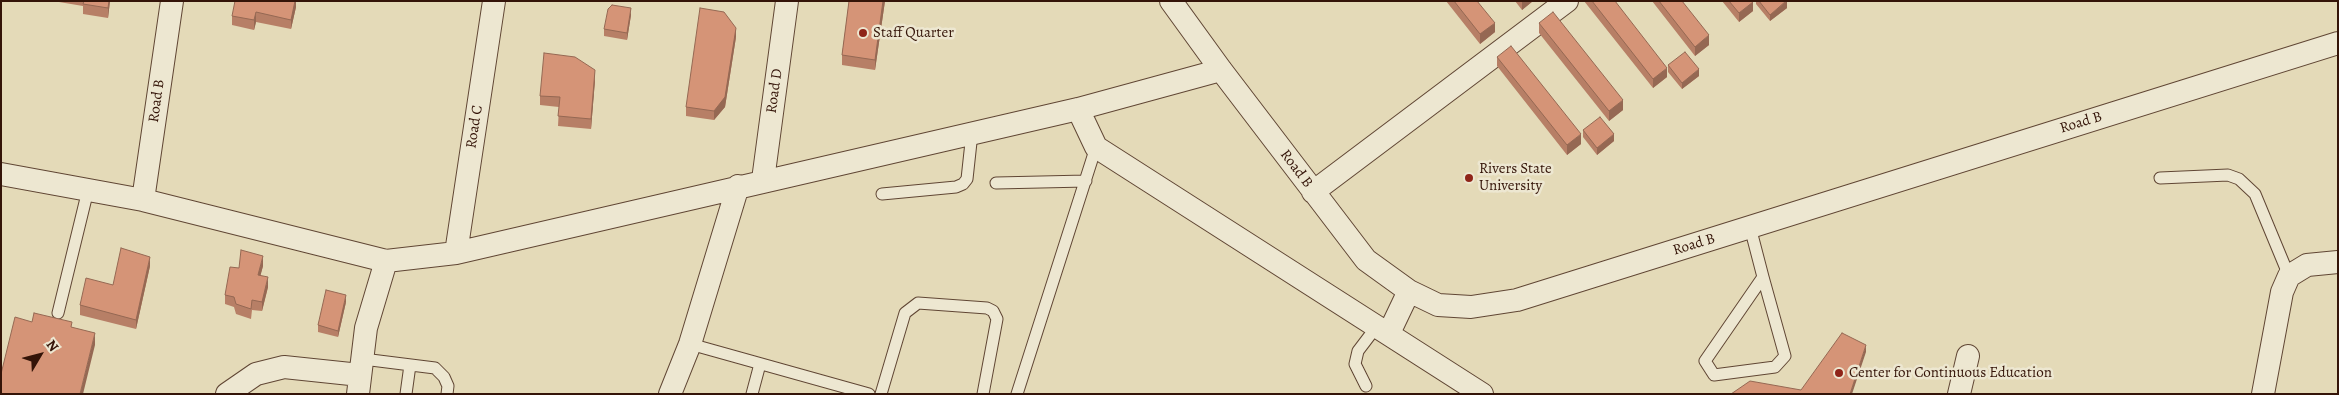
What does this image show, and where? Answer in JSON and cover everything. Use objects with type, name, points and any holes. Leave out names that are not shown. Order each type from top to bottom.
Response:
[{"type":"street","name":"Road B","points":[[143,200],[172,1]]},
{"type":"street","name":"Road C","points":[[456,252],[494,1]]},
{"type":"street","name":"Road D","points":[[763,180],[787,1]]},
{"type":"street","name":"Road B","points":[[1171,1],[1221,70],[1366,260],[1409,291],[1438,305],[1471,307],[1517,300],[2338,43]]},
{"type":"street","points":[[1313,192],[1567,1]]},
{"type":"street","points":[[1,174],[143,200],[386,261],[456,252],[1078,109],[1221,70]]},
{"type":"street","points":[[1078,109],[1096,147],[1482,394]]},
{"type":"street","points":[[670,394],[690,344],[738,186]]},
{"type":"street","points":[[227,394],[256,374],[284,367],[360,376],[366,328],[386,261]]},
{"type":"street","points":[[2264,394],[2282,292],[2289,276],[2307,265],[2338,262]]},
{"type":"street","points":[[1383,330],[1409,291]]},
{"type":"street","points":[[1959,394],[1968,356]]},
{"type":"lane","points":[[882,194],[956,187],[963,184],[967,179],[972,133]]},
{"type":"lane","points":[[1017,394],[1096,147]]},
{"type":"lane","points":[[2160,178],[2228,175],[2239,179],[2255,194],[2289,276]]},
{"type":"lane","points":[[996,183],[1086,181]]},
{"type":"lane","points":[[58,314],[88,190]]},
{"type":"lane","points":[[1750,227],[1785,356],[1775,367],[1714,375],[1706,361],[1763,277]]},
{"type":"lane","points":[[882,394],[906,312],[918,303],[987,308],[993,312],[997,319],[982,394]]},
{"type":"lane","points":[[1366,386],[1356,364],[1358,351],[1383,330]]},
{"type":"lane","points":[[690,344],[869,394]]},
{"type":"lane","points":[[752,394],[760,364]]},
{"type":"lane","points":[[360,376],[410,365],[435,368],[444,377],[448,386],[447,394]]},
{"type":"lane","points":[[406,394],[410,365]]},
{"type":"building","points":[[84,1],[109,1],[108,8],[83,4]]},
{"type":"building","points":[[235,1],[295,1],[291,20],[256,12],[254,20],[232,16]]},
{"type":"building","name":"Staff Quarter","points":[[849,1],[883,1],[875,60],[842,55]]},
{"type":"building","points":[[1454,1],[1477,1],[1495,23],[1480,34]]},
{"type":"building","points":[[1592,1],[1615,1],[1667,68],[1653,79]]},
{"type":"building","points":[[1659,1],[1682,1],[1709,35],[1695,47]]},
{"type":"building","points":[[1729,1],[1752,1],[1753,2],[1739,13]]},
{"type":"building","points":[[1759,1],[1786,1],[1770,15]]},
{"type":"building","points":[[612,5],[631,8],[627,33],[604,29],[608,9]]},
{"type":"building","points":[[700,8],[724,12],[736,28],[725,97],[714,111],[686,107]]},
{"type":"building","points":[[1553,12],[1623,100],[1609,111],[1539,23]]},
{"type":"building","points":[[1511,46],[1581,134],[1567,145],[1497,57]]},
{"type":"building","points":[[1685,52],[1699,69],[1682,83],[1668,65]]},
{"type":"building","points":[[544,53],[575,57],[595,70],[591,119],[558,116],[560,97],[540,96]]},
{"type":"building","points":[[1600,117],[1614,134],[1597,148],[1583,130]]},
{"type":"building","points":[[121,248],[150,257],[136,320],[80,305],[86,278],[113,285]]},
{"type":"building","points":[[241,250],[263,256],[258,275],[268,277],[262,302],[252,300],[251,309],[236,304],[234,297],[225,295],[230,267],[239,268]]},
{"type":"building","points":[[326,290],[346,295],[338,331],[318,325]]},
{"type":"building","points":[[34,313],[72,322],[71,327],[95,333],[80,394],[1,394],[1,374],[15,317],[32,322]]},
{"type":"building","name":"Center for Continuous Education","points":[[1842,333],[1866,345],[1850,394],[1731,394],[1750,381],[1801,390]]},
{"type":"place","name":"Staff Quarter","points":[[863,33]]},
{"type":"place","name":"Rivers State University","points":[[1469,178]]},
{"type":"place","name":"Center for Continuous Education","points":[[1839,373]]}]
